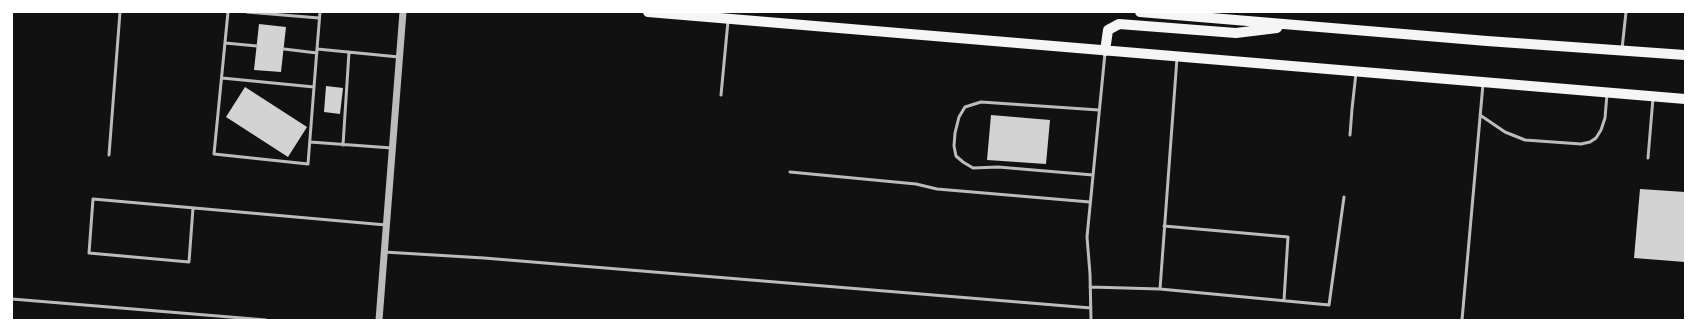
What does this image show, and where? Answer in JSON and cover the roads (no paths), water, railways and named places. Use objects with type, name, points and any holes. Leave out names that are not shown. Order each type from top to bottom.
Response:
[{"type":"main road","points":[[648,12],[1685,99]]},
{"type":"main road","points":[[1140,12],[1685,56]]},
{"type":"main road","points":[[1105,51],[1108,30],[1119,24],[1236,33],[1301,26]]},
{"type":"street","points":[[379,320],[403,12]]},
{"type":"lane","points":[[109,155],[120,12]]},
{"type":"lane","points":[[228,12],[214,154],[308,164],[320,12]]},
{"type":"lane","points":[[247,12],[319,18]]},
{"type":"lane","points":[[1622,50],[1626,12]]},
{"type":"lane","points":[[721,95],[728,19]]},
{"type":"lane","points":[[225,43],[257,46]]},
{"type":"lane","points":[[284,49],[349,52],[400,57]]},
{"type":"lane","points":[[1091,320],[1087,237],[1105,51]]},
{"type":"lane","points":[[344,145],[349,52]]},
{"type":"lane","points":[[1160,289],[1177,56]]},
{"type":"lane","points":[[1350,135],[1356,71]]},
{"type":"lane","points":[[222,78],[314,87]]},
{"type":"lane","points":[[1462,320],[1483,82]]},
{"type":"lane","points":[[1480,116],[1505,132],[1525,140],[1581,144],[1590,142],[1596,138],[1601,130],[1605,118],[1607,92]]},
{"type":"lane","points":[[1648,158],[1653,96]]},
{"type":"lane","points":[[1093,175],[998,167],[973,168],[956,156],[954,146],[955,133],[959,117],[965,107],[981,102],[1099,110]]},
{"type":"lane","points":[[310,142],[392,148]]},
{"type":"lane","points":[[790,172],[916,184],[937,189],[1090,202]]},
{"type":"lane","points":[[1090,287],[1160,289],[1329,305],[1344,197]]},
{"type":"lane","points":[[193,208],[189,262],[89,253],[93,199],[386,225]]},
{"type":"lane","points":[[1164,226],[1288,237],[1284,300]]},
{"type":"lane","points":[[384,252],[484,258],[1091,308]]},
{"type":"lane","points":[[12,299],[266,320]]}]
